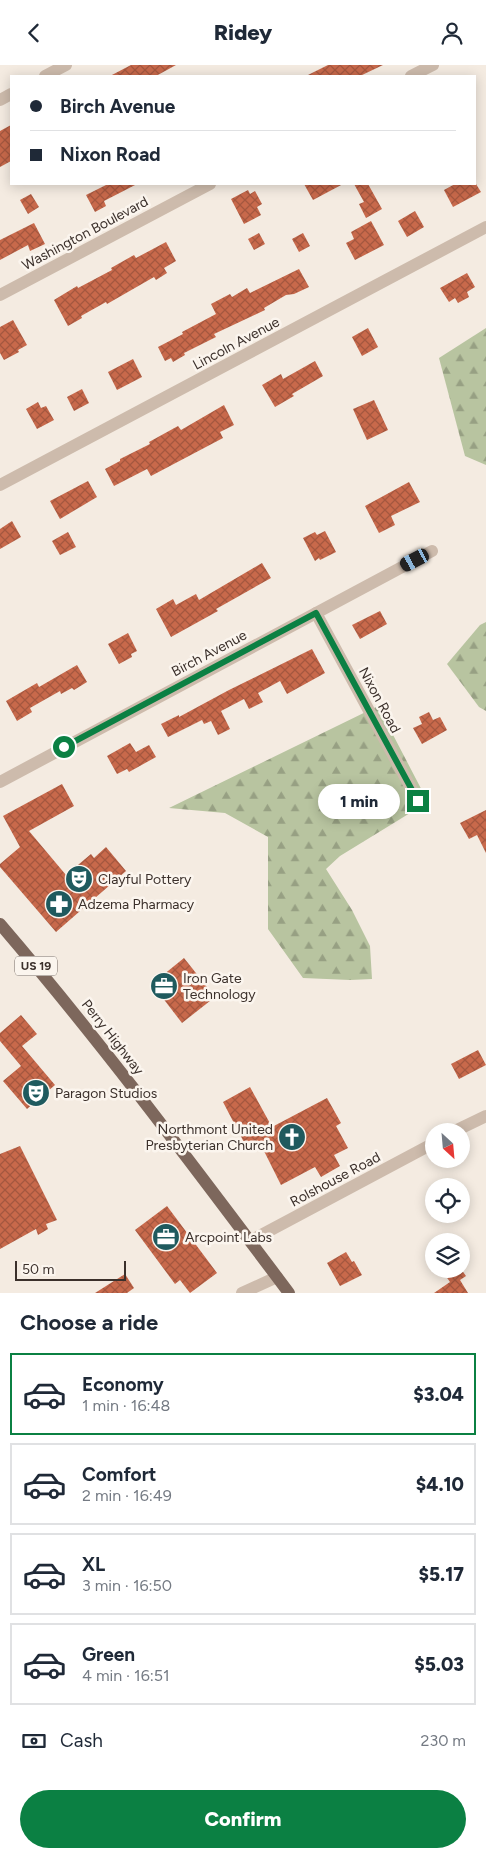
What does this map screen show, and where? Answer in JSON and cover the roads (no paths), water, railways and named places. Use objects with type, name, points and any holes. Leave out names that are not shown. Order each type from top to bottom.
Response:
[{"type":"main road","name":"Perry Highway","points":[[0,924],[127,1078],[289,1293]]},
{"type":"street","points":[[47,75],[66,65]]},
{"type":"street","points":[[413,75],[432,65]]},
{"type":"street","name":"Washington Boulevard","points":[[0,295],[208,185]]},
{"type":"street","name":"Lincoln Avenue","points":[[0,485],[486,227]]},
{"type":"street","name":"Birch Avenue","points":[[0,782],[432,551]]},
{"type":"street","name":"Nixon Road","points":[[316,613],[418,801]]},
{"type":"street","points":[[470,1124],[486,1116]]},
{"type":"street","name":"Rolshouse Road","points":[[250,1241],[425,1148]]},
{"type":"street","points":[[242,1293],[277,1277]]},
{"type":"place","name":"Clayful Pottery","points":[[79,879]]},
{"type":"place","name":"Adzema Pharmacy","points":[[59,904]]},
{"type":"place","name":"Iron Gate Technology","points":[[164,986]]},
{"type":"place","name":"Paragon Studios","points":[[36,1093]]},
{"type":"place","name":"Northmont United Presbyterian Church","points":[[292,1137]]},
{"type":"place","name":"Arcpoint Labs","points":[[166,1237]]}]
